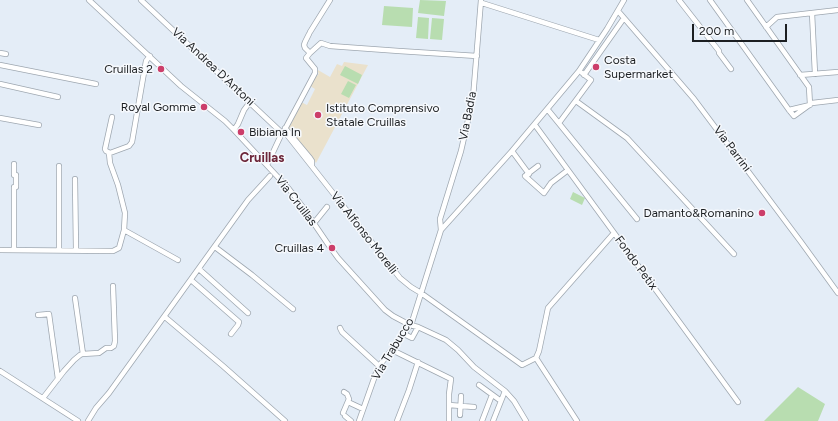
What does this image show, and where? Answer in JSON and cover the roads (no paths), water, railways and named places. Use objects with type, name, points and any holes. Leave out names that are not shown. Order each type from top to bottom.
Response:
[{"type":"street","name":"Via Cruillas","points":[[89,0],[181,86],[234,130],[267,165],[272,174],[289,189],[338,258],[385,310],[410,325],[418,327],[446,340],[474,367],[505,391],[514,401],[526,421]]},
{"type":"street","name":"Via Andrea D'Antoni","points":[[141,0],[250,102],[284,131]]},
{"type":"street","points":[[310,53],[305,48],[305,42],[330,0]]},
{"type":"street","points":[[440,230],[548,110],[579,71],[624,0]]},
{"type":"street","points":[[679,0],[719,51],[731,69]]},
{"type":"street","points":[[710,0],[794,116],[810,105]]},
{"type":"street","points":[[747,0],[808,87]]},
{"type":"street","points":[[482,1],[600,40]]},
{"type":"street","name":"Via Badia","points":[[440,230],[440,219],[461,150],[473,98],[482,1]]},
{"type":"street","points":[[766,27],[777,17],[838,10]]},
{"type":"street","name":"Via Parrini","points":[[618,11],[694,99],[838,293]]},
{"type":"street","points":[[812,13],[815,74]]},
{"type":"street","points":[[584,75],[624,18]]},
{"type":"street","points":[[267,165],[314,73],[315,69],[306,58],[321,42],[337,47],[477,56]]},
{"type":"street","points":[[0,53],[6,54]]},
{"type":"street","points":[[109,152],[129,146],[132,142],[146,61],[150,56]]},
{"type":"street","points":[[0,65],[96,84]]},
{"type":"street","points":[[560,124],[591,80],[579,71]]},
{"type":"street","points":[[800,75],[838,72]]},
{"type":"street","points":[[807,74],[810,105]]},
{"type":"street","points":[[0,84],[58,97]]},
{"type":"street","points":[[789,110],[812,104],[838,100]]},
{"type":"street","points":[[234,130],[244,110],[250,102]]},
{"type":"street","points":[[576,102],[627,138],[734,254]]},
{"type":"street","points":[[548,110],[637,219]]},
{"type":"street","points":[[0,250],[113,251],[119,248],[126,217],[118,185],[110,163],[109,152],[105,149],[112,117]]},
{"type":"street","points":[[0,118],[39,125]]},
{"type":"street","name":"Fondo Petix","points":[[535,124],[738,402]]},
{"type":"street","name":"Via Alfonso Morelli","points":[[284,131],[400,278],[522,365],[536,358]]},
{"type":"street","points":[[512,151],[528,174]]},
{"type":"street","points":[[14,164],[16,187],[14,187],[14,250]]},
{"type":"street","points":[[59,166],[59,250]]},
{"type":"street","points":[[538,166],[525,176],[544,193],[551,183],[568,170]]},
{"type":"street","points":[[88,421],[248,200],[272,174]]},
{"type":"street","points":[[75,179],[76,250]]},
{"type":"street","points":[[314,223],[327,207]]},
{"type":"street","points":[[124,230],[178,260]]},
{"type":"street","name":"Via Trabucco","points":[[359,421],[379,366],[410,325],[440,230]]},
{"type":"street","points":[[577,421],[536,358],[539,351],[548,308],[614,233]]},
{"type":"street","points":[[215,247],[294,309]]},
{"type":"street","points":[[199,269],[248,313]]},
{"type":"street","points":[[191,280],[239,322],[231,334]]},
{"type":"street","points":[[43,398],[74,360],[83,354],[99,353],[106,348],[111,348],[114,346],[113,286]]},
{"type":"street","points":[[75,298],[83,354]]},
{"type":"street","points":[[38,315],[49,314],[58,379]]},
{"type":"street","points":[[165,316],[285,421]]},
{"type":"street","points":[[404,334],[412,338],[418,327]]},
{"type":"street","points":[[340,328],[342,332],[379,366]]},
{"type":"street","points":[[392,350],[451,379],[449,394],[449,421]]},
{"type":"street","points":[[397,421],[418,362]]},
{"type":"street","points":[[0,371],[78,421]]},
{"type":"street","points":[[480,385],[501,401]]},
{"type":"street","points":[[493,421],[505,391]]},
{"type":"street","points":[[344,392],[347,394],[349,399],[344,414],[351,421]]},
{"type":"street","points":[[488,421],[482,420],[492,395]]},
{"type":"street","points":[[460,415],[461,396]]},
{"type":"street","points":[[348,402],[363,409]]},
{"type":"street","points":[[449,405],[474,407]]},
{"type":"place","name":"Costa Supermarket","points":[[596,67]]},
{"type":"place","name":"Cruillas 2","points":[[161,69]]},
{"type":"place","name":"Royal Gomme","points":[[204,107]]},
{"type":"place","name":"Istituto Comprensivo Statale Cruillas","points":[[318,115]]},
{"type":"place","name":"Bibiana In","points":[[241,132]]},
{"type":"place","name":"Damanto&Romanino","points":[[762,213]]},
{"type":"place","name":"Cruillas 4","points":[[332,248]]},
{"type":"district","name":"Cruillas","points":[[262,158]]}]
